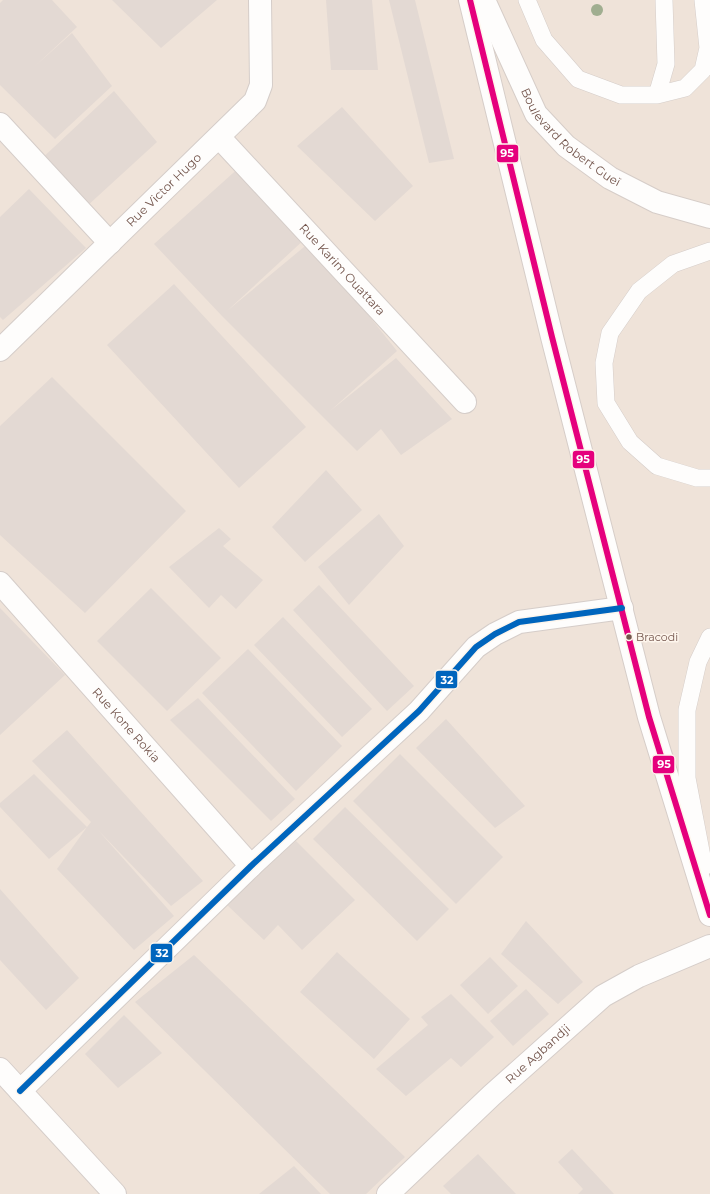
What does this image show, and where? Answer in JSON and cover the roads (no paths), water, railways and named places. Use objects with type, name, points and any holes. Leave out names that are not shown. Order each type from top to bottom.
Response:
[{"type":"street","name":"Rue Victor Hugo","points":[[0,350],[255,101],[261,85],[260,0]]},
{"type":"street","points":[[470,0],[552,337],[649,717],[710,914]]},
{"type":"street","name":"Boulevard Robert Gueï","points":[[484,0],[536,114],[566,146],[610,178],[657,202],[710,217]]},
{"type":"street","points":[[0,124],[110,243]]},
{"type":"street","name":"Rue Karim Ouattara","points":[[219,137],[465,402]]},
{"type":"street","name":"Rue Kone Rokia","points":[[0,583],[251,866]]},
{"type":"street","points":[[20,1091],[251,866],[419,711],[476,648],[495,634],[519,622],[622,608]]},
{"type":"street","name":"Rue Agbandji","points":[[388,1194],[492,1095],[602,996],[639,976],[710,946]]},
{"type":"street","points":[[0,1069],[115,1194]]},
{"type":"lane","points":[[526,0],[544,40],[578,79],[621,95],[657,95],[685,88],[702,70],[708,48],[703,0]]},
{"type":"lane","points":[[657,95],[666,64],[664,0]]},
{"type":"lane","points":[[710,251],[673,264],[639,292],[610,333],[604,363],[606,403],[630,442],[657,466],[697,478],[710,478]]},
{"type":"lane","points":[[710,637],[698,662],[687,710],[687,778],[710,898]]},
{"type":"place","name":"Bracodi","points":[[629,637]]}]
